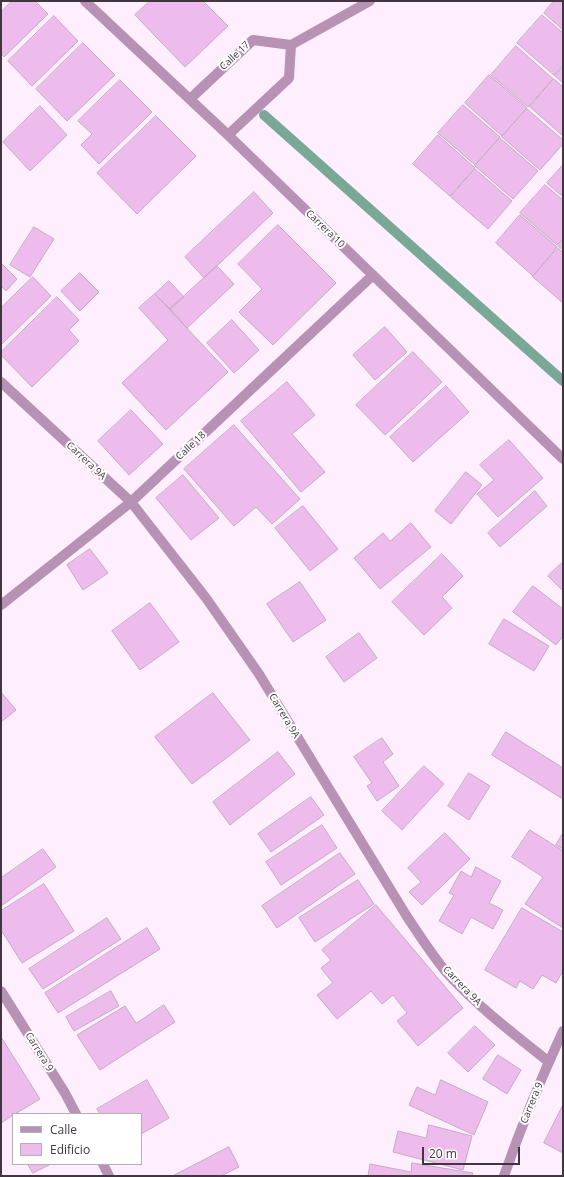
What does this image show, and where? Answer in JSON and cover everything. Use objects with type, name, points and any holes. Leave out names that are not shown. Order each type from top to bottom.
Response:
[{"type":"street","name":"Carrera 10","points":[[85,1],[228,135],[563,459]]},
{"type":"street","points":[[228,135],[289,78],[291,45],[370,1]]},
{"type":"street","name":"Calle 17","points":[[190,99],[253,40],[291,45]]},
{"type":"street","name":"Calle 18","points":[[1,605],[131,502],[373,276]]},
{"type":"street","name":"Carrera 9A","points":[[1,382],[131,502],[206,598],[259,674],[406,915],[431,952],[463,989],[516,1037],[549,1062]]},
{"type":"street","name":"Carrera 9","points":[[1,991],[75,1113]]},
{"type":"street","name":"Carrera 9","points":[[504,1176],[524,1122],[563,1031]]},
{"type":"street","points":[[104,1165],[109,1176]]},
{"type":"building","points":[[12,1],[35,1],[48,14],[4,57],[1,54],[1,12]]},
{"type":"building","points":[[150,1],[203,1],[228,26],[185,67],[135,15]]},
{"type":"building","points":[[554,1],[563,1],[563,30],[544,13]]},
{"type":"building","points":[[542,15],[563,33],[563,65],[554,75],[517,43]]},
{"type":"building","points":[[54,16],[78,41],[32,86],[8,61]]},
{"type":"building","points":[[83,43],[115,75],[67,121],[36,89]]},
{"type":"building","points":[[516,46],[553,79],[528,107],[491,75]]},
{"type":"building","points":[[563,67],[563,83],[555,76]]},
{"type":"building","points":[[489,75],[527,108],[502,136],[465,103]]},
{"type":"building","points":[[554,79],[563,87],[563,136],[530,107]]},
{"type":"building","points":[[120,80],[152,112],[99,164],[81,145],[92,134],[78,121]]},
{"type":"building","points":[[463,105],[500,137],[475,165],[438,133]]},
{"type":"building","points":[[40,106],[67,135],[30,171],[3,142]]},
{"type":"building","points":[[527,109],[563,140],[563,144],[540,170],[502,137]]},
{"type":"building","points":[[156,116],[196,156],[137,214],[97,173]]},
{"type":"building","points":[[438,135],[475,168],[450,196],[413,164]]},
{"type":"building","points":[[500,138],[538,171],[513,199],[475,166]]},
{"type":"building","points":[[563,165],[563,197],[547,183]]},
{"type":"building","points":[[475,169],[512,201],[488,229],[451,197]]},
{"type":"building","points":[[545,185],[563,200],[563,239],[557,245],[520,213]]},
{"type":"building","points":[[254,192],[273,213],[204,278],[185,257]]},
{"type":"building","points":[[520,215],[557,247],[533,276],[496,243]]},
{"type":"building","points":[[278,225],[336,283],[273,345],[239,312],[262,289],[238,264]]},
{"type":"building","points":[[34,227],[54,239],[30,277],[10,265]]},
{"type":"building","points":[[563,241],[563,250],[558,246]]},
{"type":"building","points":[[558,248],[563,253],[563,303],[533,277]]},
{"type":"building","points":[[2,264],[17,279],[6,291],[1,286]]},
{"type":"building","points":[[217,266],[234,284],[187,328],[170,309]]},
{"type":"building","points":[[80,273],[99,292],[80,311],[61,291]]},
{"type":"building","points":[[33,277],[51,296],[1,345],[1,308]]},
{"type":"building","points":[[169,281],[184,297],[170,309],[155,294]]},
{"type":"building","points":[[155,294],[228,372],[166,430],[122,383],[168,340],[139,308]]},
{"type":"building","points":[[57,297],[79,320],[69,330],[79,341],[32,387],[1,355],[1,352]]},
{"type":"building","points":[[232,320],[259,350],[234,373],[207,343]]},
{"type":"building","points":[[385,327],[407,352],[375,380],[353,355]]},
{"type":"building","points":[[413,352],[442,382],[385,435],[356,405]]},
{"type":"building","points":[[287,382],[315,415],[292,434],[325,472],[301,492],[241,421]]},
{"type":"building","points":[[446,386],[469,412],[413,462],[390,437]]},
{"type":"building","points":[[131,410],[163,444],[129,475],[98,441]]},
{"type":"building","points":[[234,425],[300,499],[272,524],[256,507],[234,526],[184,469]]},
{"type":"building","points":[[509,440],[543,478],[498,517],[477,494],[494,480],[480,465]]},
{"type":"building","points":[[466,472],[482,485],[451,524],[435,511]]},
{"type":"building","points":[[183,475],[219,518],[191,540],[156,498]]},
{"type":"building","points":[[535,491],[547,506],[500,547],[488,533]]},
{"type":"building","points":[[303,506],[338,549],[310,571],[275,528]]},
{"type":"building","points":[[411,523],[431,547],[380,589],[354,558],[383,533],[390,541]]},
{"type":"building","points":[[90,549],[108,573],[83,590],[67,565]]},
{"type":"building","points":[[442,554],[463,576],[442,597],[452,608],[424,635],[392,602]]},
{"type":"building","points":[[563,562],[563,591],[548,576]]},
{"type":"building","points":[[300,582],[326,620],[293,642],[267,604]]},
{"type":"building","points":[[533,586],[563,609],[563,636],[556,645],[513,612]]},
{"type":"building","points":[[150,603],[179,642],[140,670],[112,631]]},
{"type":"building","points":[[504,619],[549,646],[534,671],[489,644]]},
{"type":"building","points":[[359,633],[377,658],[344,682],[326,657]]},
{"type":"building","points":[[1,692],[16,710],[1,722]]},
{"type":"building","points":[[213,693],[250,740],[192,784],[155,737]]},
{"type":"building","points":[[506,732],[563,768],[563,799],[492,755]]},
{"type":"building","points":[[382,738],[393,754],[383,762],[399,786],[377,801],[367,786],[372,783],[354,757]]},
{"type":"building","points":[[278,752],[295,774],[230,825],[213,802]]},
{"type":"building","points":[[424,766],[444,784],[402,830],[382,811]]},
{"type":"building","points":[[469,773],[490,786],[469,820],[448,806]]},
{"type":"building","points":[[311,797],[324,815],[271,852],[258,834]]},
{"type":"building","points":[[322,825],[337,848],[281,885],[266,862]]},
{"type":"building","points":[[530,830],[563,851],[563,928],[525,904],[543,877],[512,857]]},
{"type":"building","points":[[445,833],[470,859],[422,905],[409,892],[421,882],[408,868]]},
{"type":"building","points":[[563,833],[563,849],[556,845]]},
{"type":"building","points":[[43,849],[56,867],[1,906],[1,878]]},
{"type":"building","points":[[340,853],[355,874],[277,928],[262,906]]},
{"type":"building","points":[[476,867],[501,881],[489,903],[503,910],[493,929],[471,917],[462,934],[439,921],[454,895],[449,893],[461,871],[471,877]]},
{"type":"building","points":[[358,880],[374,904],[315,942],[299,918]]},
{"type":"building","points":[[44,884],[74,931],[22,963],[1,930],[1,911]]},
{"type":"building","points":[[376,905],[463,1008],[418,1046],[397,1021],[407,1013],[393,995],[382,1004],[371,991],[337,1019],[317,995],[333,983],[321,968],[331,960],[322,950]]},
{"type":"building","points":[[522,908],[563,932],[563,971],[556,983],[542,975],[533,989],[520,981],[516,988],[485,970]]},
{"type":"building","points":[[107,918],[121,939],[43,989],[29,969]]},
{"type":"building","points":[[147,928],[160,949],[58,1013],[45,993]]},
{"type":"building","points":[[111,991],[119,1006],[74,1031],[66,1017]]},
{"type":"building","points":[[164,1005],[175,1022],[100,1070],[77,1035],[125,1006],[136,1023]]},
{"type":"building","points":[[475,1026],[495,1045],[468,1072],[448,1053]]},
{"type":"building","points":[[1,1037],[40,1099],[17,1113],[12,1113],[12,1116],[1,1123]]},
{"type":"building","points":[[498,1055],[521,1070],[507,1094],[483,1079]]},
{"type":"building","points":[[147,1080],[169,1118],[142,1133],[142,1113],[99,1113],[97,1109]]},
{"type":"building","points":[[441,1080],[488,1102],[474,1135],[409,1105],[417,1087],[435,1095]]},
{"type":"building","points":[[563,1105],[563,1153],[544,1143]]},
{"type":"building","points":[[429,1125],[472,1136],[463,1170],[393,1152],[398,1131],[426,1138]]},
{"type":"building","points":[[229,1147],[239,1167],[221,1176],[173,1176]]},
{"type":"building","points":[[412,1163],[473,1173],[472,1176],[368,1176],[370,1164],[411,1172]]},
{"type":"building","points":[[29,1165],[49,1165],[33,1173]]},
{"type":"waterway","points":[[264,115],[563,381]]}]
